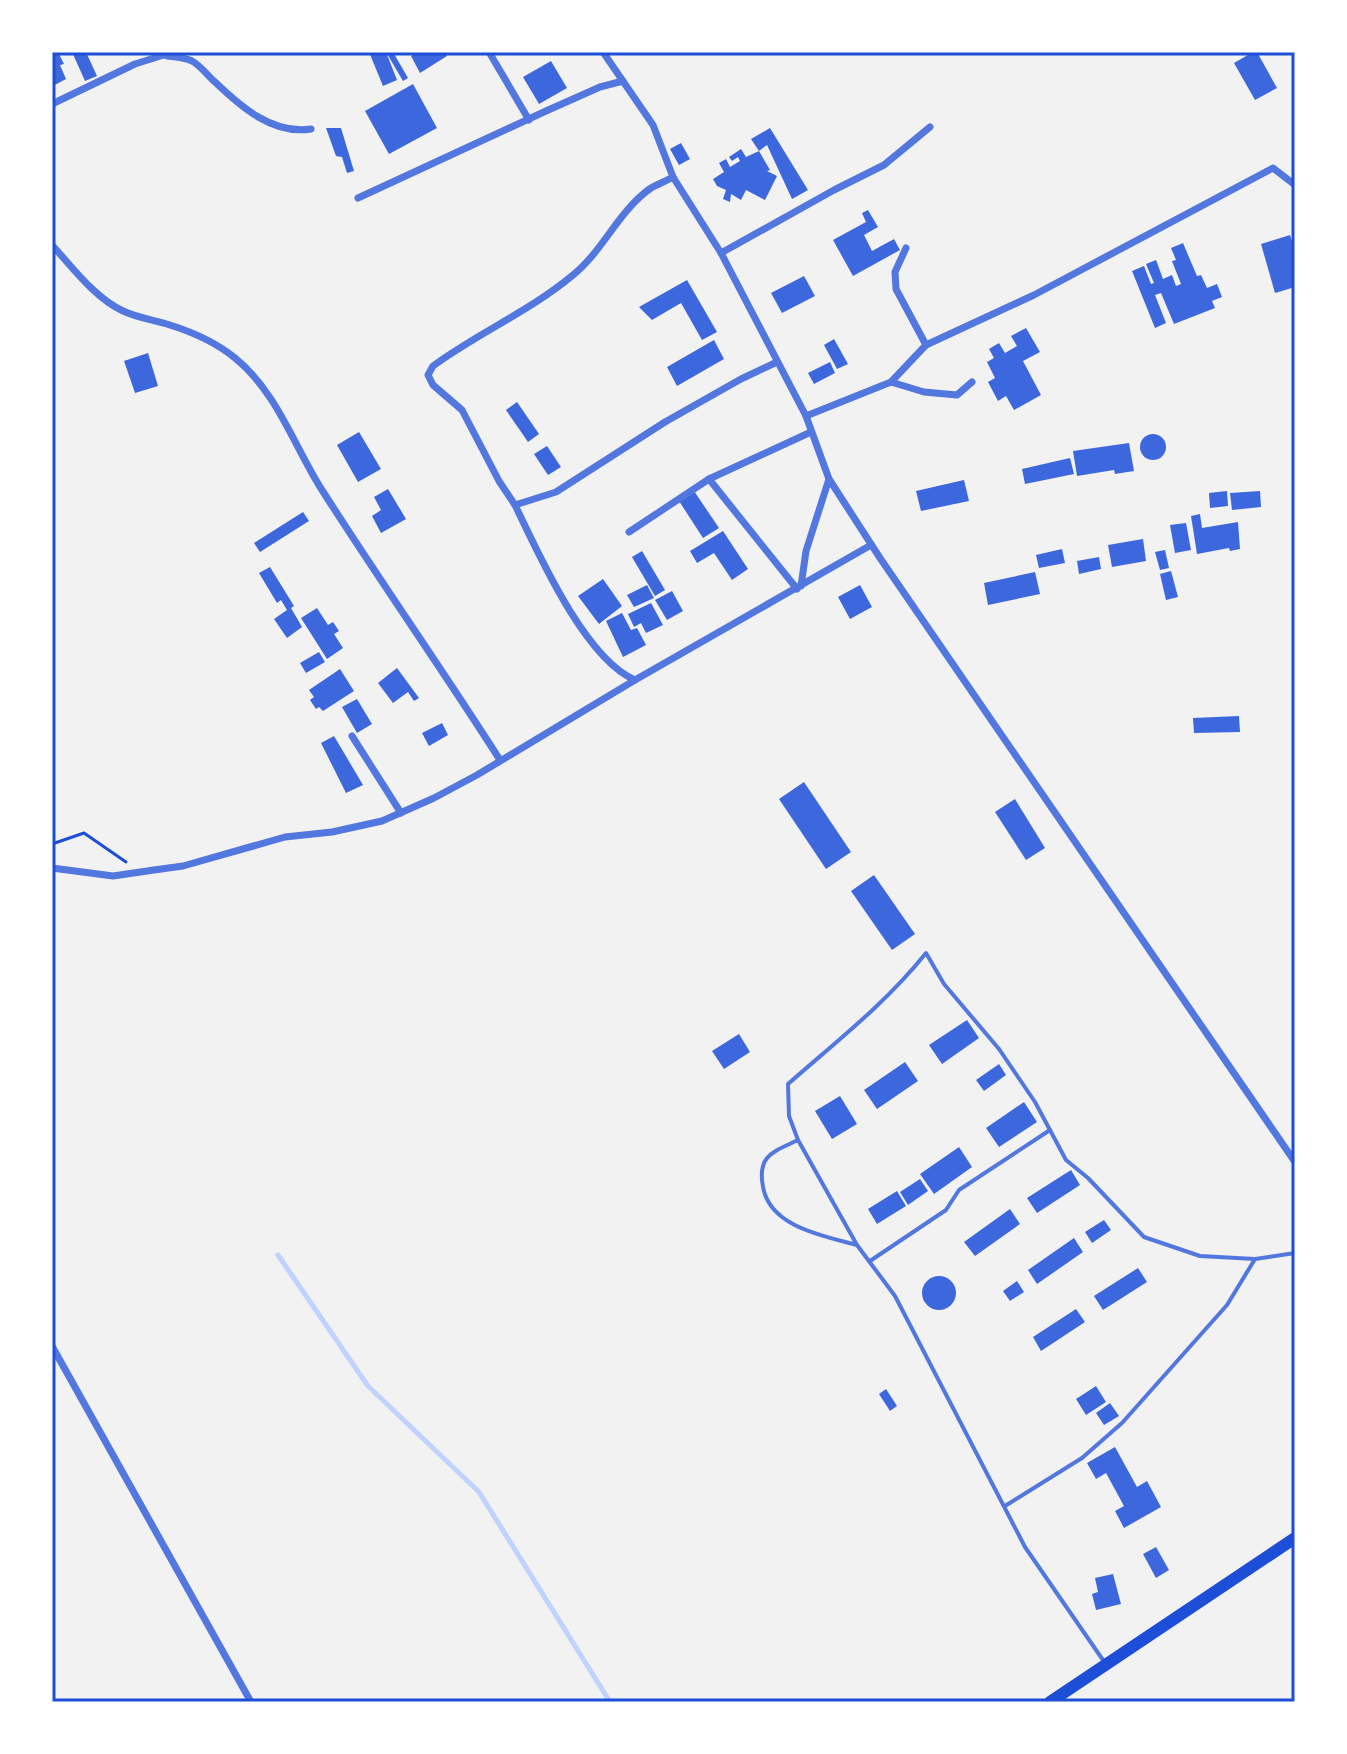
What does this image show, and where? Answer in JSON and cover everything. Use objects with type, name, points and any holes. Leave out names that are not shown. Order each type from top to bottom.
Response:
[{"type":"highway","points":[[1050,1702],[1295,1538]]},
{"type":"street","points":[[131,52],[135,64]]},
{"type":"street","points":[[489,52],[529,120]]},
{"type":"street","points":[[603,52],[653,125],[673,177],[721,253],[806,416],[829,479],[871,545],[1295,1162]]},
{"type":"street","points":[[52,104],[135,64],[169,54],[196,63],[266,123],[295,131],[311,129]]},
{"type":"street","points":[[358,198],[600,87],[623,81]]},
{"type":"street","points":[[721,253],[884,165],[930,127]]},
{"type":"street","points":[[806,416],[891,382],[926,345],[1034,295],[1273,168],[1295,185]]},
{"type":"street","points":[[635,680],[620,674],[606,661],[568,607],[462,410],[433,385],[428,375],[441,360],[511,319],[570,278],[590,260],[618,222],[649,189],[673,177]]},
{"type":"street","points":[[52,245],[87,284],[122,311],[172,325],[200,338],[234,357],[256,380],[286,424],[338,515],[500,760]]},
{"type":"street","points":[[906,248],[895,272],[896,289],[926,345]]},
{"type":"street","points":[[515,505],[556,492],[665,422],[777,362]]},
{"type":"street","points":[[891,382],[924,392],[957,395],[972,382]]},
{"type":"street","points":[[629,532],[709,479],[811,432]]},
{"type":"street","points":[[709,479],[799,588]]},
{"type":"street","points":[[799,588],[806,551],[829,479]]},
{"type":"street","points":[[52,868],[113,876],[183,866],[285,837],[367,826],[401,813],[451,789],[871,545]]},
{"type":"street","points":[[352,736],[401,813]]},
{"type":"street","points":[[52,1346],[251,1702]]},
{"type":"lane","points":[[1106,1665],[1025,1547],[895,1296],[857,1245],[798,1140],[789,1116],[788,1084],[878,1006],[926,953],[944,984],[999,1049],[1066,1160],[1088,1178],[1144,1237],[1200,1256],[1255,1259],[1295,1253]]},
{"type":"lane","points":[[870,1261],[946,1210],[959,1190],[1050,1130]]},
{"type":"lane","points":[[798,1140],[768,1155],[760,1171],[765,1199],[787,1221],[825,1237],[857,1245]]},
{"type":"lane","points":[[1005,1506],[1082,1458],[1122,1423],[1227,1305],[1255,1259]]},
{"type":"path","points":[[52,844],[84,833],[138,872]]},
{"type":"building","points":[[54,52],[58,52],[64,64],[60,65],[66,79],[53,86]]},
{"type":"building","points":[[72,52],[86,52],[97,76],[85,81]]},
{"type":"building","points":[[369,52],[386,52],[397,80],[383,86]]},
{"type":"building","points":[[386,52],[393,52],[408,78],[403,81]]},
{"type":"building","points":[[418,52],[444,52],[447,56],[420,73],[411,56]]},
{"type":"building","points":[[1257,52],[1277,88],[1255,100],[1234,63]]},
{"type":"building","points":[[551,61],[567,88],[539,104],[523,77]]},
{"type":"building","points":[[413,84],[437,128],[389,154],[365,111]]},
{"type":"building","points":[[326,128],[341,128],[354,171],[347,173],[342,157],[336,156]]},
{"type":"building","points":[[770,128],[808,190],[792,199],[767,145],[759,151],[751,139]]},
{"type":"building","points":[[681,143],[690,159],[679,165],[670,149]]},
{"type":"building","points":[[741,149],[746,157],[759,151],[770,170],[767,171],[777,176],[765,200],[746,190],[741,200],[731,194],[730,202],[723,199],[726,190],[717,186],[713,179],[724,172],[719,163],[726,159],[730,167],[740,161],[738,157],[732,161],[729,157]]},
{"type":"building","points":[[868,210],[878,227],[864,235],[872,251],[894,239],[900,250],[853,276],[833,240],[866,222],[862,213]]},
{"type":"building","points":[[1290,235],[1295,250],[1295,287],[1275,293],[1261,244]]},
{"type":"building","points":[[1183,243],[1197,276],[1201,275],[1207,288],[1217,284],[1222,297],[1212,301],[1215,308],[1174,324],[1161,293],[1155,295],[1166,323],[1155,328],[1132,271],[1144,266],[1151,284],[1154,283],[1146,264],[1156,260],[1163,279],[1172,275],[1176,286],[1181,284],[1172,261],[1176,260],[1171,248]]},
{"type":"building","points":[[804,276],[815,296],[782,313],[771,293]]},
{"type":"building","points":[[687,280],[717,332],[702,340],[681,303],[652,320],[639,307]]},
{"type":"building","points":[[1026,328],[1040,352],[1023,361],[1041,395],[1014,410],[1006,396],[998,401],[988,382],[995,378],[987,362],[994,358],[989,349],[999,343],[1005,353],[1017,346],[1011,336]]},
{"type":"building","points":[[834,339],[848,364],[837,369],[824,345]]},
{"type":"building","points":[[714,340],[724,359],[677,386],[667,367]]},
{"type":"building","points":[[148,353],[158,386],[135,393],[124,361]]},
{"type":"building","points":[[830,362],[835,373],[814,384],[808,373]]},
{"type":"building","points":[[517,402],[539,434],[528,442],[506,410]]},
{"type":"building","points":[[359,432],[381,469],[358,482],[337,445]]},
{"type":"building","points":[[1153,434],[1162,438],[1166,447],[1162,456],[1153,460],[1144,456],[1140,447],[1144,438]]},
{"type":"building","points":[[1129,443],[1134,471],[1115,474],[1114,470],[1077,476],[1073,451]]},
{"type":"building","points":[[547,446],[561,467],[548,475],[534,454]]},
{"type":"building","points":[[1070,458],[1074,474],[1025,484],[1022,469]]},
{"type":"building","points":[[964,480],[969,501],[921,511],[916,491]]},
{"type":"building","points":[[388,489],[406,519],[381,533],[372,516],[381,510],[374,497]]},
{"type":"building","points":[[694,491],[719,528],[703,538],[679,501]]},
{"type":"building","points":[[1227,491],[1228,506],[1210,508],[1209,493]]},
{"type":"building","points":[[1260,491],[1261,507],[1232,510],[1230,493]]},
{"type":"building","points":[[303,512],[309,521],[260,552],[254,543]]},
{"type":"building","points":[[1200,514],[1202,528],[1238,522],[1240,549],[1197,554],[1191,516]]},
{"type":"building","points":[[1186,523],[1191,550],[1175,553],[1170,525]]},
{"type":"building","points":[[723,531],[748,569],[732,580],[714,553],[697,563],[690,551]]},
{"type":"building","points":[[1143,539],[1146,561],[1112,567],[1108,545]]},
{"type":"building","points":[[1062,549],[1065,563],[1039,568],[1036,555]]},
{"type":"building","points":[[1165,550],[1169,568],[1160,570],[1155,552]]},
{"type":"building","points":[[642,551],[665,590],[655,596],[632,557]]},
{"type":"building","points":[[1099,557],[1101,569],[1079,574],[1077,561]]},
{"type":"building","points":[[270,567],[294,606],[291,608],[302,627],[287,638],[274,619],[287,610],[281,600],[277,603],[259,573]]},
{"type":"building","points":[[1171,571],[1178,597],[1166,600],[1160,574]]},
{"type":"building","points":[[1035,572],[1040,594],[988,605],[984,583]]},
{"type":"building","points":[[603,579],[622,606],[599,624],[578,596]]},
{"type":"building","points":[[647,585],[654,598],[634,607],[627,595]]},
{"type":"building","points":[[860,585],[872,607],[850,619],[838,597]]},
{"type":"building","points":[[672,591],[683,611],[667,620],[655,600]]},
{"type":"building","points":[[651,603],[663,625],[646,633],[641,623],[634,627],[628,614]]},
{"type":"building","points":[[317,608],[328,625],[333,622],[339,631],[334,634],[343,648],[327,659],[301,618]]},
{"type":"building","points":[[622,613],[631,630],[637,628],[646,645],[623,657],[606,621]]},
{"type":"building","points":[[319,652],[325,662],[306,673],[300,663]]},
{"type":"building","points":[[397,668],[419,698],[414,701],[408,692],[393,703],[378,683]]},
{"type":"building","points":[[340,669],[354,691],[323,711],[319,707],[316,709],[310,700],[314,697],[309,690]]},
{"type":"building","points":[[357,699],[372,724],[357,733],[342,707]]},
{"type":"building","points":[[1239,716],[1240,732],[1194,733],[1193,718]]},
{"type":"building","points":[[442,723],[448,735],[429,746],[422,733]]},
{"type":"building","points":[[334,736],[363,785],[346,793],[321,743]]},
{"type":"building","points":[[804,782],[851,852],[826,869],[779,799]]},
{"type":"building","points":[[1015,799],[1045,848],[1026,860],[995,812]]},
{"type":"building","points":[[874,875],[915,934],[892,950],[851,891]]},
{"type":"building","points":[[967,1020],[979,1038],[942,1064],[929,1045]]},
{"type":"building","points":[[739,1034],[750,1052],[724,1069],[712,1051]]},
{"type":"building","points":[[905,1062],[918,1081],[877,1109],[864,1090]]},
{"type":"building","points":[[999,1064],[1006,1075],[984,1091],[976,1080]]},
{"type":"building","points":[[840,1096],[857,1124],[832,1139],[815,1111]]},
{"type":"building","points":[[1024,1102],[1037,1122],[999,1147],[986,1128]]},
{"type":"building","points":[[959,1147],[972,1167],[934,1194],[920,1174]]},
{"type":"building","points":[[1071,1170],[1080,1185],[1037,1213],[1027,1198]]},
{"type":"building","points":[[920,1179],[928,1191],[908,1205],[900,1192]]},
{"type":"building","points":[[897,1191],[906,1206],[877,1224],[868,1209]]},
{"type":"building","points":[[1010,1209],[1020,1224],[975,1256],[964,1242]]},
{"type":"building","points":[[1104,1220],[1111,1230],[1092,1243],[1085,1232]]},
{"type":"building","points":[[1074,1238],[1083,1252],[1037,1284],[1028,1270]]},
{"type":"building","points":[[1138,1268],[1147,1282],[1103,1310],[1094,1296]]},
{"type":"building","points":[[939,1276],[951,1281],[956,1293],[951,1305],[939,1310],[927,1305],[922,1293],[927,1281]]},
{"type":"building","points":[[1017,1281],[1024,1292],[1010,1301],[1003,1291]]},
{"type":"building","points":[[1076,1309],[1085,1322],[1041,1351],[1033,1337]]},
{"type":"building","points":[[1096,1386],[1106,1402],[1086,1415],[1076,1399]]},
{"type":"building","points":[[886,1389],[897,1406],[890,1411],[879,1394]]},
{"type":"building","points":[[1110,1403],[1119,1416],[1104,1425],[1096,1413]]},
{"type":"building","points":[[1115,1447],[1137,1487],[1147,1481],[1161,1507],[1124,1528],[1115,1511],[1124,1506],[1106,1473],[1096,1479],[1087,1463]]},
{"type":"building","points":[[1156,1547],[1169,1570],[1156,1578],[1143,1554]]},
{"type":"building","points":[[1113,1574],[1121,1604],[1096,1610],[1092,1594],[1098,1592],[1095,1578]]},
{"type":"waterway","points":[[278,1255],[368,1386],[479,1492],[610,1702]]}]
